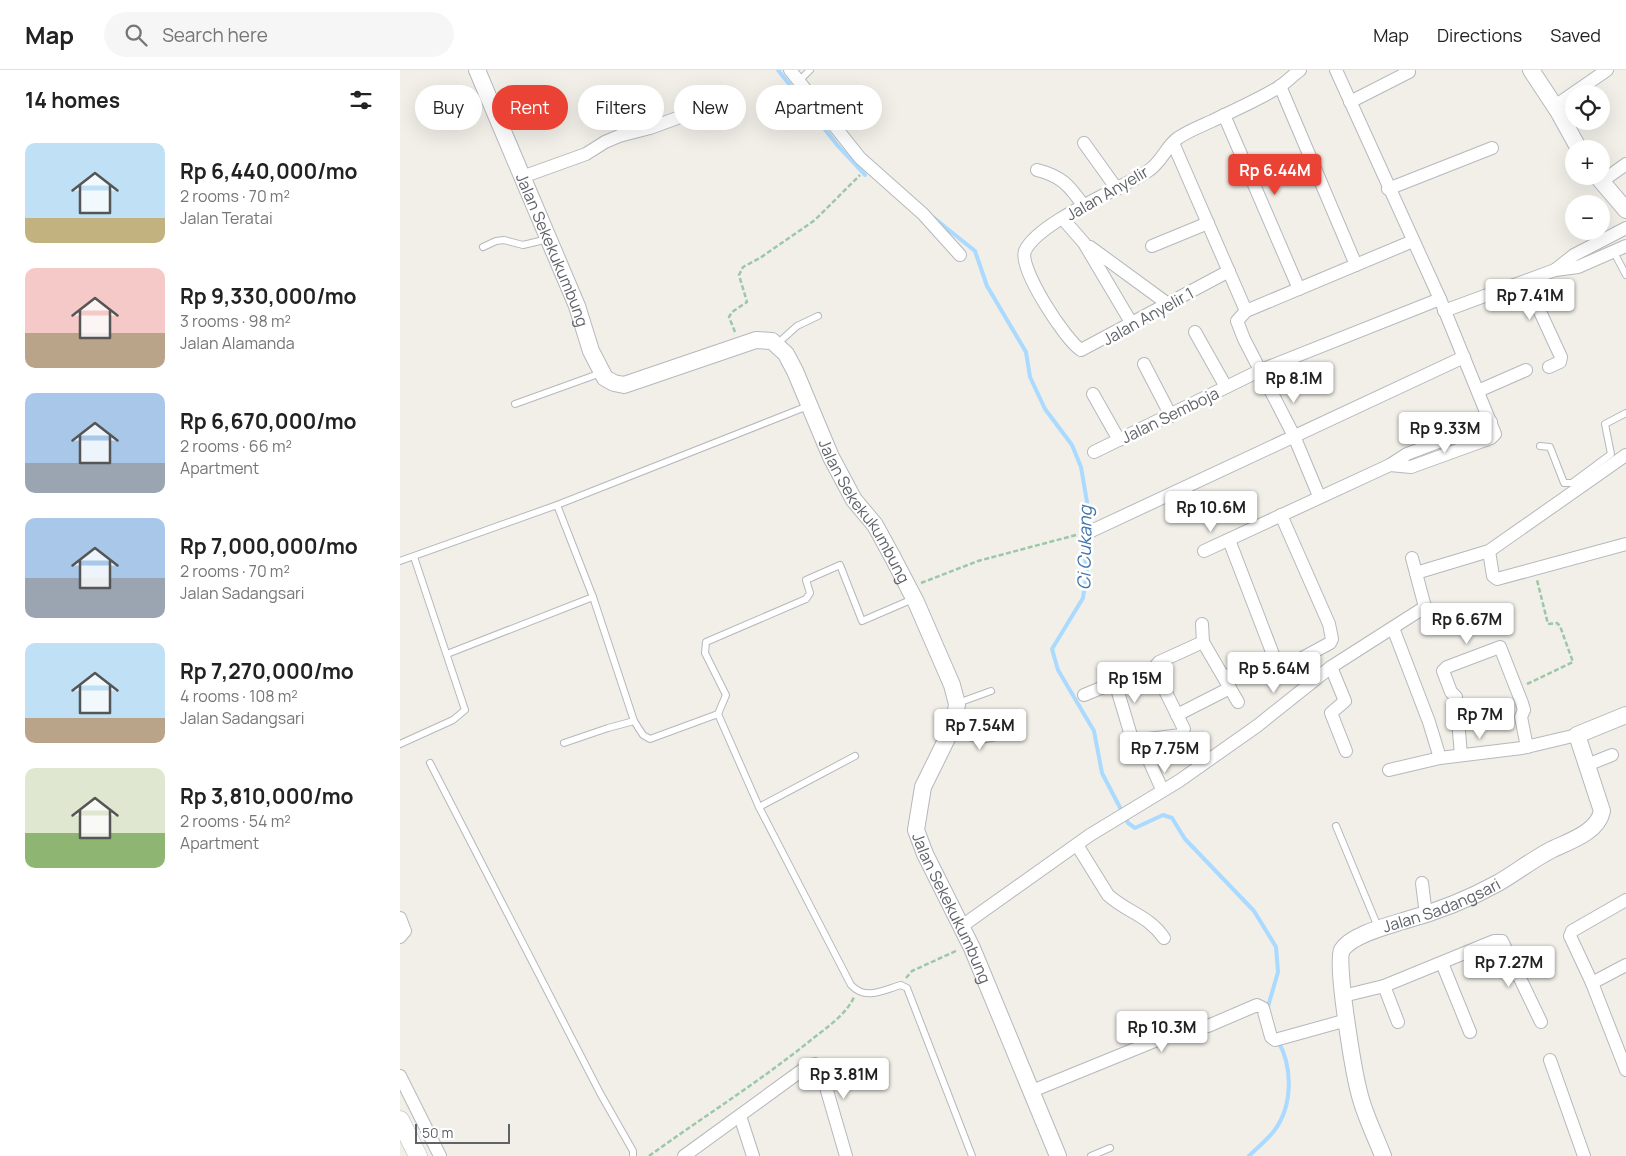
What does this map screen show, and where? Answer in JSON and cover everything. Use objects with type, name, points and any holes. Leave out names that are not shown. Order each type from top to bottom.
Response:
[{"type":"main road","points":[[400,1120],[418,1156]]},
{"type":"street","name":"Jalan Sekekukumbung","points":[[477,70],[577,306],[591,351],[602,373]]},
{"type":"street","points":[[790,70],[800,80],[860,158],[923,214],[960,256]]},
{"type":"street","name":"Jalan Anyelir","points":[[1069,339],[1041,296],[1024,260],[1028,246],[1083,204],[1117,189],[1148,171],[1160,161],[1180,136],[1280,86],[1300,70]]},
{"type":"street","points":[[1336,70],[1388,189],[1440,298],[1491,422],[1494,436],[1410,467],[1390,465]]},
{"type":"street","points":[[1531,70],[1555,106],[1574,140]]},
{"type":"street","points":[[1555,106],[1607,70]]},
{"type":"street","points":[[1350,102],[1409,72]]},
{"type":"street","points":[[1280,86],[1356,265]]},
{"type":"street","points":[[1224,115],[1299,289]]},
{"type":"street","points":[[522,177],[586,154],[619,136],[650,128],[674,119]]},
{"type":"street","points":[[1084,143],[1117,189]]},
{"type":"street","points":[[1173,143],[1246,311]]},
{"type":"street","points":[[1388,189],[1492,148]]},
{"type":"street","points":[[1610,173],[1626,164]]},
{"type":"street","points":[[1036,170],[1053,174],[1062,180],[1083,204]]},
{"type":"street","points":[[1604,185],[1626,210]]},
{"type":"street","points":[[1063,219],[1084,243],[1132,324]]},
{"type":"street","points":[[1152,246],[1208,223]]},
{"type":"street","points":[[1555,270],[1574,255],[1626,228]]},
{"type":"street","points":[[1319,496],[1294,436],[1238,326],[1238,317],[1246,311],[1413,241]]},
{"type":"street","points":[[1084,243],[1168,304]]},
{"type":"street","points":[[1444,311],[1555,270],[1578,268],[1626,246]]},
{"type":"street","name":"Jalan Anyelir 1","points":[[1069,339],[1079,350],[1083,350],[1228,271]]},
{"type":"street","points":[[1514,285],[1536,302],[1562,357],[1560,362],[1549,367]]},
{"type":"street","name":"Jalan Semboja","points":[[1094,452],[1171,416],[1261,370],[1440,298]]},
{"type":"street","points":[[1195,332],[1226,387]]},
{"type":"street","points":[[602,373],[609,380],[624,384],[648,378],[762,339],[777,344]]},
{"type":"street","name":"Jalan Sekekukumbung","points":[[777,344],[794,371],[831,457],[854,500],[883,538],[912,594],[952,686],[957,704],[954,724],[923,787],[916,830],[925,854],[962,926],[1058,1156]]},
{"type":"street","points":[[1082,534],[1464,357]]},
{"type":"street","points":[[1144,364],[1171,416]]},
{"type":"street","points":[[1478,391],[1526,370]]},
{"type":"street","points":[[1093,394],[1119,440]]},
{"type":"street","points":[[1204,551],[1319,496],[1390,465],[1407,454],[1491,422]]},
{"type":"street","points":[[1416,573],[1490,551],[1626,455]]},
{"type":"street","points":[[1229,540],[1274,657],[1280,667],[1284,668],[1330,643],[1332,639],[1328,624],[1281,515]]},
{"type":"street","points":[[1490,551],[1493,576],[1497,579],[1626,544]]},
{"type":"street","points":[[962,926],[1077,845],[1179,781],[1257,726],[1331,667],[1425,607],[1412,558]]},
{"type":"street","points":[[1202,624],[1203,642],[1238,702]]},
{"type":"street","points":[[1394,628],[1430,722],[1440,758]]},
{"type":"street","points":[[1115,682],[1130,737],[1140,740],[1181,736],[1184,729],[1154,668],[1159,662],[1203,642]]},
{"type":"street","points":[[1460,755],[1456,696],[1451,692],[1443,671],[1501,648],[1524,710],[1520,717],[1528,747]]},
{"type":"street","points":[[1177,715],[1227,682],[1274,657]]},
{"type":"street","points":[[1331,667],[1345,701],[1331,713],[1346,751]]},
{"type":"street","points":[[1084,695],[1128,677]]},
{"type":"street","points":[[1389,770],[1440,758],[1528,747],[1577,735],[1626,715]]},
{"type":"street","points":[[954,724],[972,737],[984,737],[1016,727]]},
{"type":"street","name":"Jalan Sadangsari","points":[[1383,1156],[1358,1092],[1343,996],[1339,957],[1343,948],[1379,928],[1426,915],[1500,882],[1531,860],[1592,828],[1601,817],[1602,811],[1577,735]]},
{"type":"street","points":[[1140,740],[1160,784]]},
{"type":"street","points":[[1587,765],[1612,755]]},
{"type":"street","points":[[1077,845],[1108,896],[1147,918],[1156,926],[1164,938]]},
{"type":"street","points":[[1422,883],[1426,915]]},
{"type":"street","points":[[1626,900],[1571,933],[1571,939],[1592,983],[1626,1070]]},
{"type":"street","points":[[400,918],[405,931],[400,937]]},
{"type":"street","points":[[1343,996],[1384,986],[1442,964],[1494,941],[1502,941],[1540,1022]]},
{"type":"street","points":[[1442,964],[1470,1032]]},
{"type":"street","points":[[1592,983],[1626,965]]},
{"type":"street","points":[[1384,986],[1398,1022]]},
{"type":"street","points":[[1032,1091],[1194,1025],[1208,1026],[1257,1005],[1263,1008],[1271,1037],[1278,1039],[1347,1020]]},
{"type":"street","points":[[1550,1060],[1584,1156]]},
{"type":"street","points":[[684,1156],[805,1068],[814,1064],[821,1070],[846,1156]]},
{"type":"street","points":[[400,1076],[440,1156]]},
{"type":"street","points":[[740,1116],[753,1156]]},
{"type":"lane","points":[[800,80],[810,70]]},
{"type":"lane","points":[[482,247],[504,240],[523,245],[549,239]]},
{"type":"lane","points":[[1617,258],[1626,275]]},
{"type":"lane","points":[[777,344],[798,326],[818,316]]},
{"type":"lane","points":[[515,404],[602,373]]},
{"type":"lane","points":[[400,561],[557,505],[808,406]]},
{"type":"lane","points":[[1540,446],[1550,447],[1564,483],[1572,483],[1611,454],[1605,424],[1626,413]]},
{"type":"lane","points":[[557,505],[593,598],[634,721],[643,735],[650,739],[718,714],[726,696],[705,653],[706,642],[806,599],[810,593],[806,580],[840,566],[862,621],[912,594]]},
{"type":"lane","points":[[400,744],[453,720],[465,710],[414,557]]},
{"type":"lane","points":[[447,654],[593,598]]},
{"type":"lane","points":[[957,704],[991,691]]},
{"type":"lane","points":[[718,714],[759,807],[851,986],[856,991],[867,995],[901,985],[907,988],[972,1156]]},
{"type":"lane","points":[[564,743],[634,721]]},
{"type":"lane","points":[[759,807],[855,756]]},
{"type":"lane","points":[[430,764],[634,1156]]},
{"type":"lane","points":[[1336,826],[1379,928]]},
{"type":"lane","points":[[1091,1156],[1110,1148]]},
{"type":"path","points":[[740,345],[729,317],[732,312],[746,302],[739,275],[742,267],[760,258],[815,220],[859,176]]},
{"type":"path","points":[[912,594],[926,581],[978,562],[1082,534]]},
{"type":"path","points":[[1517,689],[1573,662],[1560,626],[1557,623],[1548,625],[1547,623],[1535,569]]},
{"type":"path","points":[[1425,607],[1437,607],[1450,617],[1462,613],[1467,626],[1476,633],[1497,628],[1503,642],[1501,648]]},
{"type":"path","points":[[901,985],[912,971],[970,945]]},
{"type":"path","points":[[648,1156],[795,1053],[845,1011],[856,991]]},
{"type":"waterway","name":"Ci Cukang","points":[[778,70],[838,146],[865,175]]},
{"type":"waterway","name":"Ci Cukang","points":[[934,218],[975,251],[987,286],[1026,352],[1030,377],[1045,409],[1072,445],[1081,467],[1087,502],[1082,537],[1087,572],[1083,598],[1052,649],[1058,670],[1094,731],[1102,773],[1128,823],[1135,828],[1163,815],[1172,818],[1185,839],[1254,911],[1276,947],[1278,972],[1267,1010]]},
{"type":"waterway","name":"Ci Cukang","points":[[1249,1156],[1274,1131],[1285,1110],[1288,1098],[1288,1074],[1283,1051],[1278,1041]]}]
